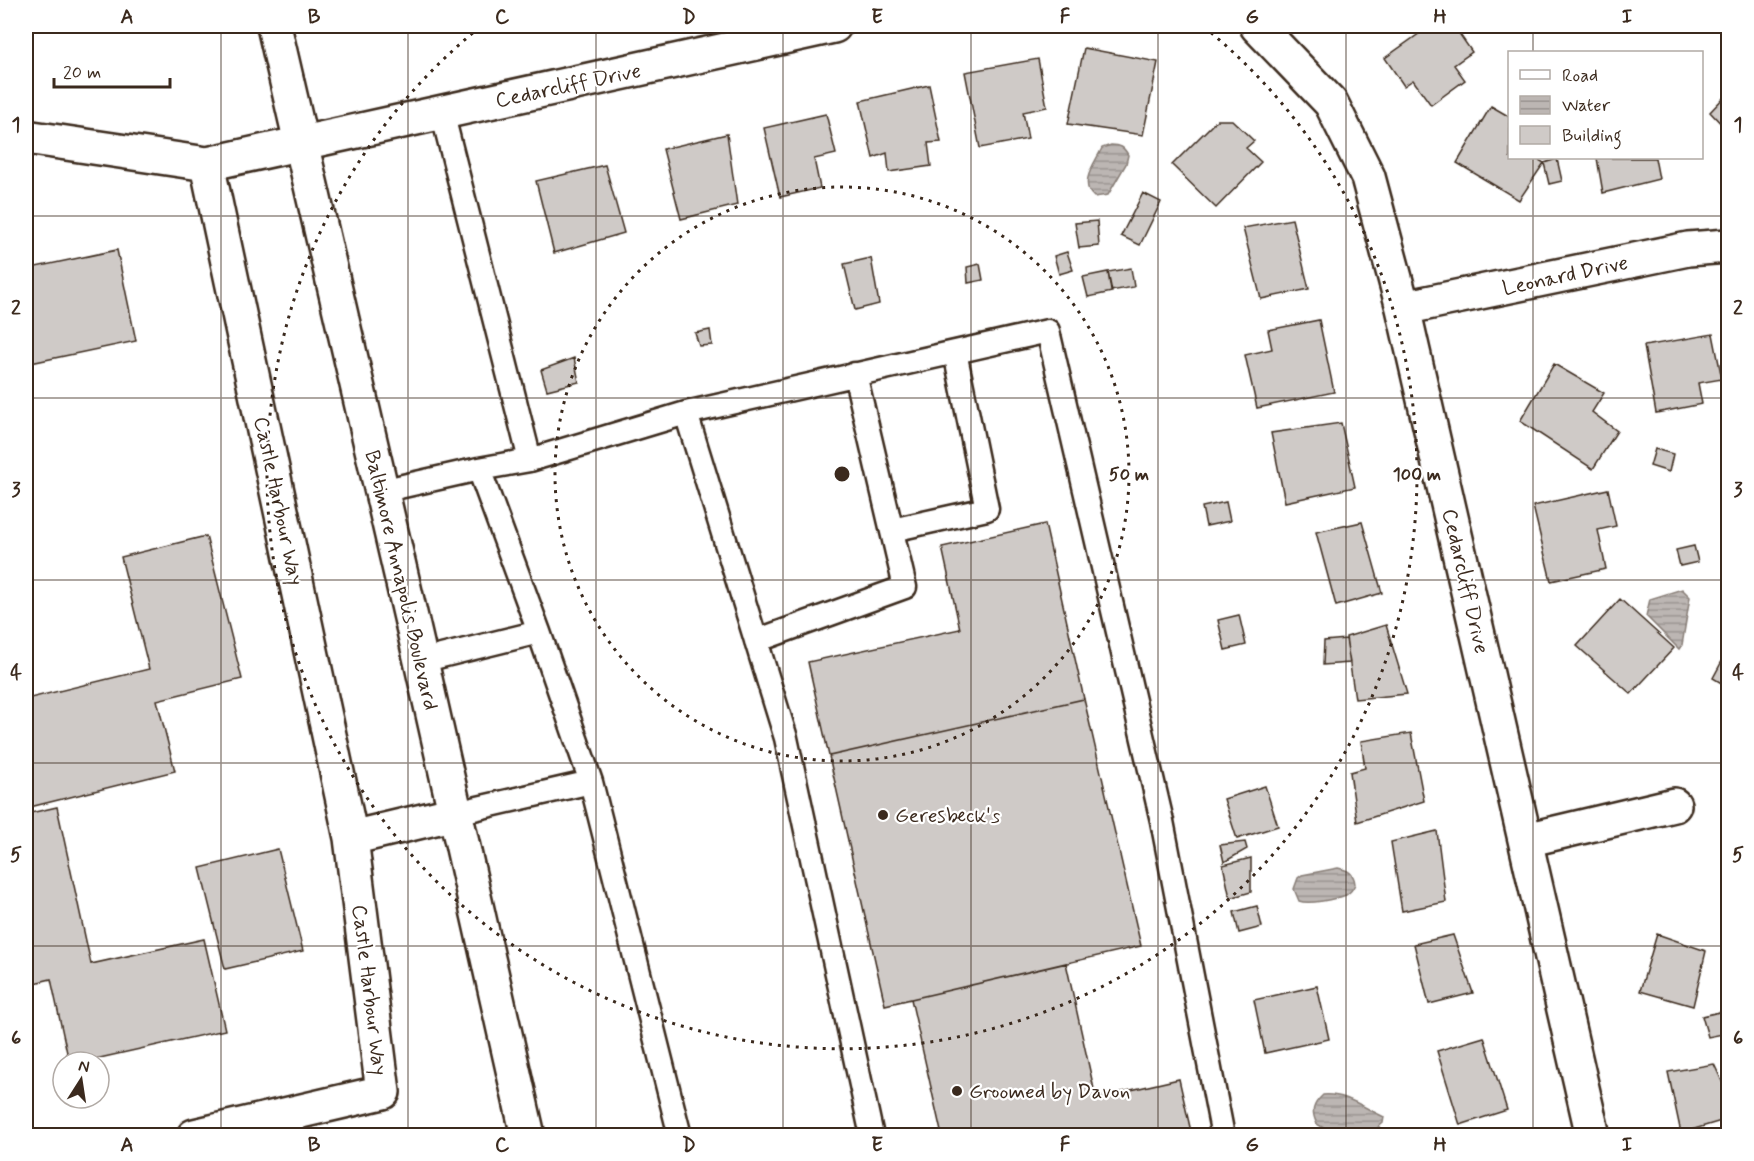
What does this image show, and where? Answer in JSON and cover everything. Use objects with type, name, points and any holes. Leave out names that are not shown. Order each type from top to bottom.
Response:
[{"type":"street","name":"Baltimore Annapolis Boulevard","points":[[274,26],[456,813],[528,1136]]},
{"type":"street","name":"Cedarcliff Drive","points":[[1257,26],[1331,103],[1368,177],[1402,308],[1593,1136]]},
{"type":"street","name":"Cedarcliff Drive","points":[[301,143],[825,27]]},
{"type":"street","points":[[26,137],[207,164],[301,143]]},
{"type":"street","name":"Castle Harbour Way","points":[[194,1136],[383,1092],[351,837],[207,164]]},
{"type":"street","name":"Leonard Drive","points":[[1402,308],[1688,249],[1728,246]]},
{"type":"street","points":[[1526,840],[1674,805]]},
{"type":"street","points":[[351,837],[456,813]]},
{"type":"lane","points":[[442,112],[530,460]]},
{"type":"lane","points":[[381,491],[530,460],[686,413],[1048,331],[1162,821],[1223,1136]]},
{"type":"lane","points":[[891,530],[987,509],[955,352]]},
{"type":"lane","points":[[756,641],[905,587],[855,374]]},
{"type":"lane","points":[[686,413],[786,738],[872,1136]]},
{"type":"lane","points":[[479,469],[591,782],[680,1136]]},
{"type":"lane","points":[[421,661],[539,632]]},
{"type":"lane","points":[[456,813],[591,782]]},
{"type":"water","points":[[1111,145],[1125,150],[1128,155],[1126,164],[1108,195],[1094,197],[1089,191],[1089,173],[1102,148]]},
{"type":"water","points":[[1682,589],[1690,597],[1682,645],[1679,649],[1646,616],[1650,599]]},
{"type":"water","points":[[1338,868],[1348,871],[1353,877],[1355,884],[1349,893],[1342,897],[1322,901],[1299,901],[1294,889],[1298,878],[1302,875]]},
{"type":"water","points":[[1323,1095],[1339,1096],[1355,1102],[1384,1117],[1383,1123],[1369,1135],[1351,1135],[1341,1129],[1325,1129],[1317,1124],[1313,1112],[1315,1105]]},
{"type":"building","points":[[1430,26],[1454,26],[1472,52],[1454,65],[1465,80],[1431,105],[1413,80],[1404,86],[1385,58]]},
{"type":"building","points":[[1084,48],[1158,62],[1143,135],[1068,124]]},
{"type":"building","points":[[1038,59],[1047,107],[1023,112],[1028,139],[980,148],[965,72]]},
{"type":"building","points":[[929,85],[941,142],[928,143],[931,166],[889,172],[887,153],[873,158],[860,101]]},
{"type":"building","points":[[1728,93],[1728,131],[1710,112]]},
{"type":"building","points":[[1491,106],[1508,116],[1508,159],[1538,159],[1544,163],[1519,200],[1457,163]]},
{"type":"building","points":[[826,114],[836,154],[814,159],[820,188],[780,197],[764,128]]},
{"type":"building","points":[[1217,120],[1232,120],[1254,141],[1246,148],[1261,162],[1216,208],[1172,165]]},
{"type":"building","points":[[727,134],[737,205],[681,219],[663,149]]},
{"type":"building","points":[[1557,159],[1562,181],[1549,184],[1544,163]]},
{"type":"building","points":[[1597,159],[1655,159],[1659,179],[1603,193]]},
{"type":"building","points":[[605,165],[624,233],[554,253],[536,181]]},
{"type":"building","points":[[1143,193],[1161,202],[1140,245],[1121,236]]},
{"type":"building","points":[[1292,219],[1309,289],[1261,299],[1243,228]]},
{"type":"building","points":[[1097,221],[1099,246],[1079,248],[1075,223]]},
{"type":"building","points":[[117,250],[136,341],[26,364],[26,269]]},
{"type":"building","points":[[1067,252],[1073,270],[1059,274],[1054,256]]},
{"type":"building","points":[[871,258],[879,304],[855,310],[844,264]]},
{"type":"building","points":[[980,264],[983,280],[968,283],[967,267]]},
{"type":"building","points":[[1131,268],[1134,287],[1111,291],[1108,272]]},
{"type":"building","points":[[1108,272],[1112,292],[1088,297],[1083,277]]},
{"type":"building","points":[[1319,320],[1334,392],[1257,408],[1245,355],[1272,349],[1268,330]]},
{"type":"building","points":[[710,330],[712,345],[699,346],[695,333]]},
{"type":"building","points":[[1713,334],[1722,379],[1698,383],[1702,404],[1656,413],[1644,346]]},
{"type":"building","points":[[574,358],[579,382],[547,390],[541,370]]},
{"type":"building","points":[[1554,364],[1604,393],[1592,412],[1617,431],[1593,469],[1520,421]]},
{"type":"building","points":[[1341,423],[1355,487],[1285,502],[1271,433]]},
{"type":"building","points":[[1655,449],[1673,454],[1669,472],[1650,466]]},
{"type":"building","points":[[1608,489],[1616,526],[1598,530],[1606,569],[1551,581],[1533,506]]},
{"type":"building","points":[[1226,502],[1230,521],[1206,526],[1202,507]]},
{"type":"building","points":[[1362,522],[1382,593],[1336,606],[1316,532]]},
{"type":"building","points":[[1045,524],[1084,699],[829,756],[808,662],[960,629],[942,547]]},
{"type":"building","points":[[206,536],[242,679],[157,700],[175,771],[26,808],[26,699],[149,669],[121,557]]},
{"type":"building","points":[[1694,546],[1698,562],[1680,566],[1676,550]]},
{"type":"building","points":[[1620,599],[1674,648],[1631,694],[1577,646]]},
{"type":"building","points":[[1239,615],[1246,645],[1225,650],[1218,620]]},
{"type":"building","points":[[1386,625],[1407,694],[1355,699],[1346,637]]},
{"type":"building","points":[[1346,639],[1350,663],[1323,665],[1324,641]]},
{"type":"building","points":[[1728,650],[1728,687],[1713,678]]},
{"type":"building","points":[[1084,699],[1141,946],[885,1005],[829,756]]},
{"type":"building","points":[[1411,733],[1424,801],[1357,822],[1350,772],[1365,768],[1361,741]]},
{"type":"building","points":[[1265,786],[1278,826],[1237,839],[1224,799]]},
{"type":"building","points":[[57,807],[91,964],[204,939],[225,1030],[111,1056],[111,1050],[66,1050],[51,979],[26,985],[26,814]]},
{"type":"building","points":[[1437,831],[1446,902],[1402,911],[1391,842]]},
{"type":"building","points":[[1245,842],[1247,849],[1224,862],[1220,845]]},
{"type":"building","points":[[278,849],[303,951],[225,969],[200,868]]},
{"type":"building","points":[[1251,858],[1251,892],[1230,898],[1223,865]]},
{"type":"building","points":[[1257,906],[1262,927],[1239,933],[1234,912]]},
{"type":"building","points":[[1657,934],[1706,951],[1693,1006],[1640,991]]},
{"type":"building","points":[[1453,935],[1473,993],[1429,1004],[1414,944]]},
{"type":"building","points":[[1066,963],[1096,1098],[1179,1079],[1192,1136],[942,1136],[911,999]]},
{"type":"building","points":[[1317,986],[1329,1039],[1265,1053],[1254,1000]]},
{"type":"building","points":[[1728,1010],[1728,1033],[1708,1037],[1702,1016]]},
{"type":"building","points":[[1484,1037],[1507,1110],[1460,1125],[1437,1051]]},
{"type":"building","points":[[1714,1064],[1728,1090],[1728,1119],[1681,1133],[1668,1072]]},
{"type":"place","name":"Geresbeck's","points":[[883,815]]},
{"type":"place","name":"Groomed by Davon","points":[[957,1091]]}]
